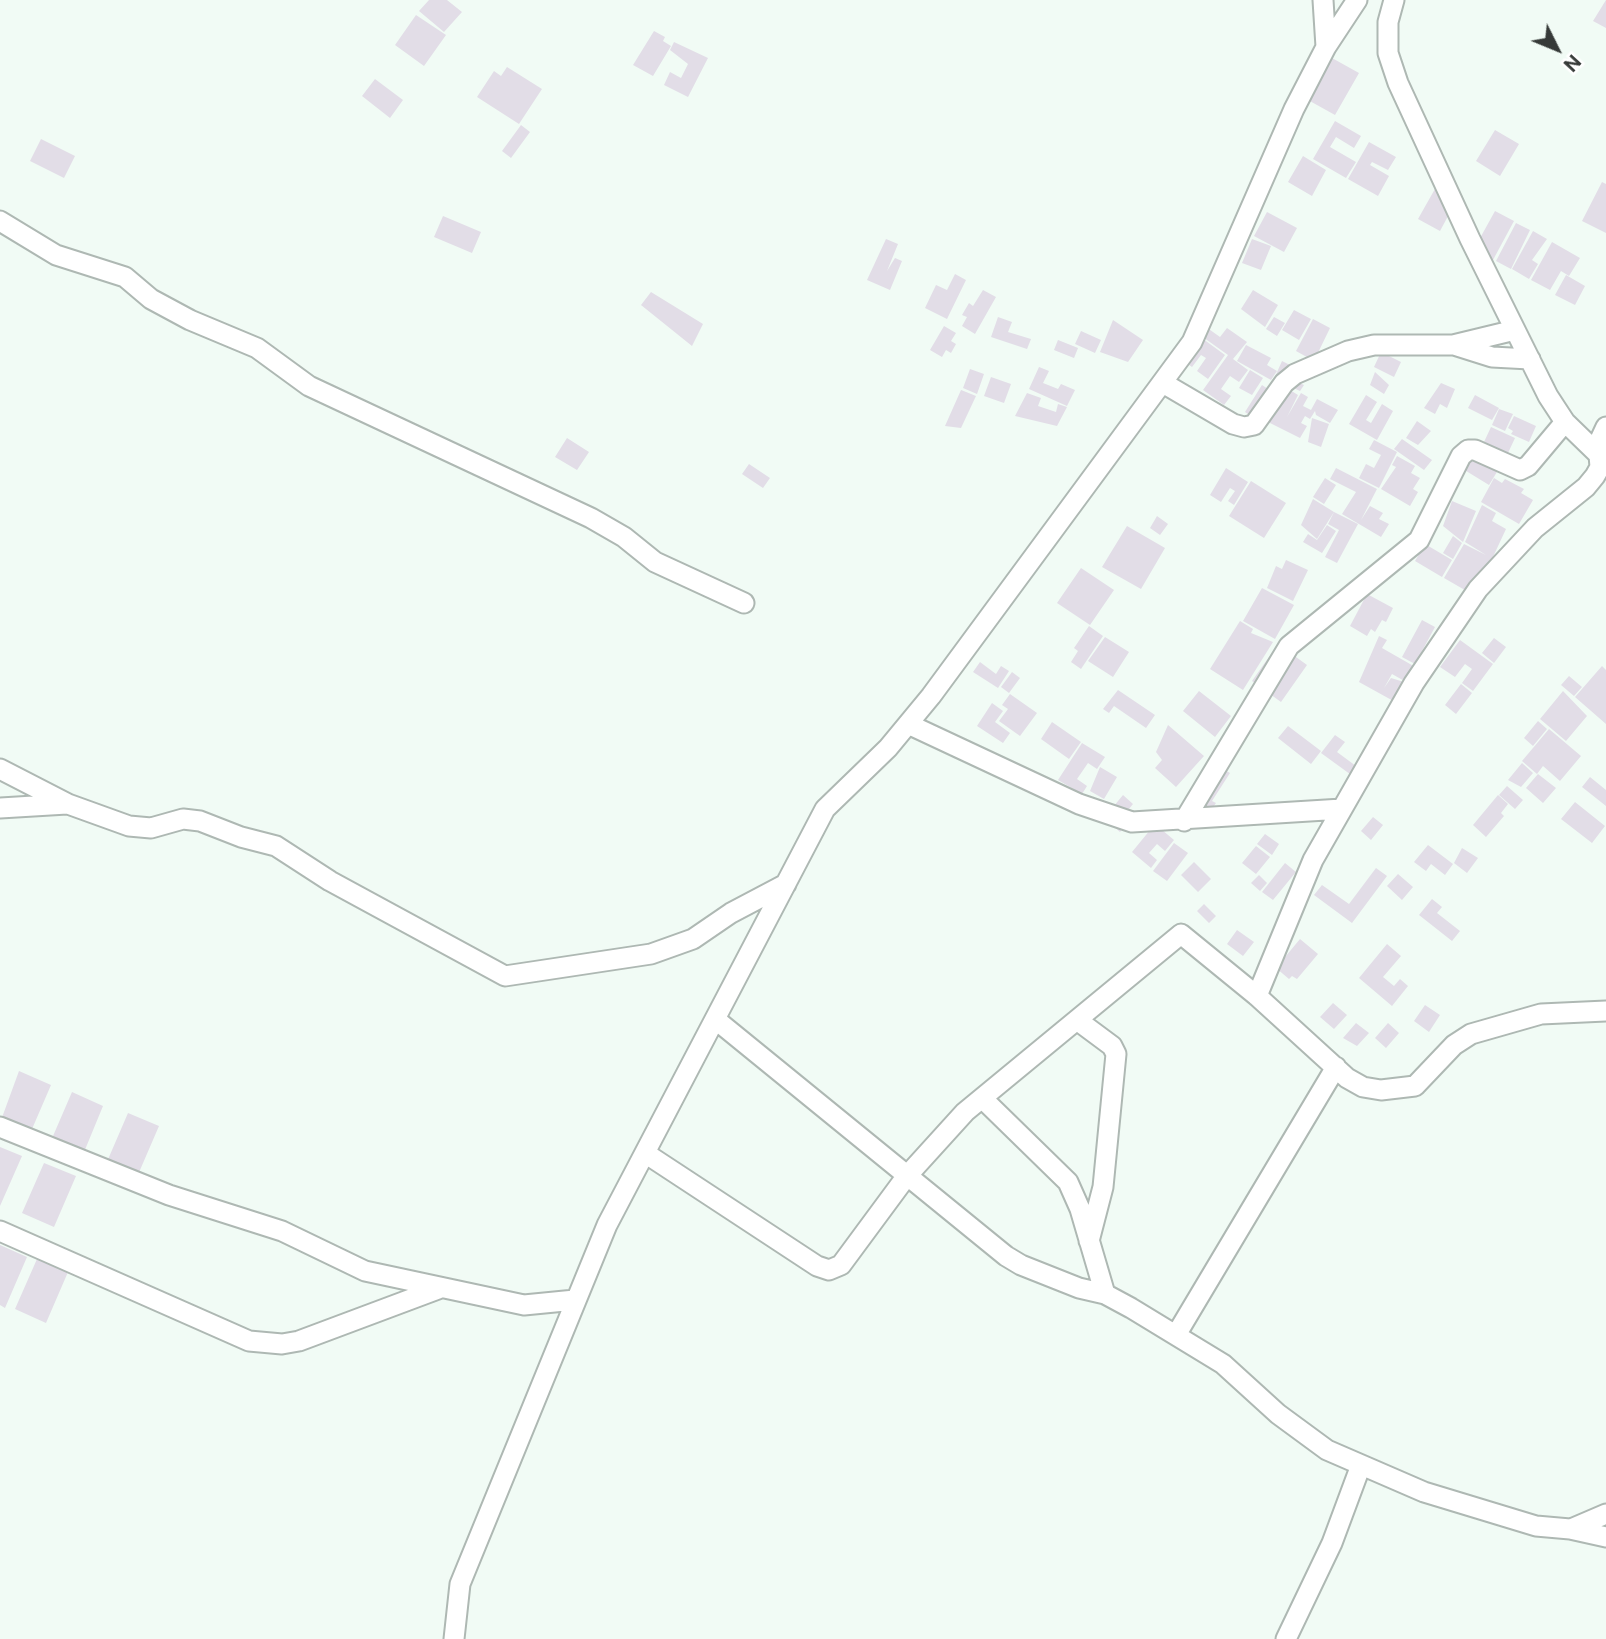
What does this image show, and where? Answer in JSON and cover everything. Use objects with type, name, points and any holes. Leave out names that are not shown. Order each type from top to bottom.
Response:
[{"type":"street","points":[[1323,0],[1326,47]]},
{"type":"street","points":[[454,1639],[460,1584],[607,1225],[825,809],[908,724],[1192,342],[1294,109],[1326,47],[1357,0]]},
{"type":"street","points":[[1394,0],[1388,22],[1388,53],[1398,83],[1530,359],[1565,422],[1598,454]]},
{"type":"street","points":[[0,221],[56,255],[125,277],[151,299],[190,320],[257,348],[309,386],[591,518],[624,537],[655,562],[744,603]]},
{"type":"street","points":[[1163,383],[1233,424],[1244,427],[1254,425],[1284,383],[1295,374],[1348,351],[1374,345],[1453,345],[1515,330]]},
{"type":"street","points":[[1453,345],[1492,356],[1530,359]]},
{"type":"street","points":[[1184,821],[1289,646],[1319,619],[1407,553],[1419,540],[1461,456],[1468,450],[1475,450],[1520,470],[1528,466],[1565,422]]},
{"type":"street","points":[[1257,996],[1313,860],[1415,683],[1478,589],[1535,528],[1586,487],[1600,467],[1598,444],[1606,427]]},
{"type":"street","points":[[908,724],[1079,804],[1132,822],[1184,821],[1342,809]]},
{"type":"street","points":[[0,769],[68,804],[129,826],[151,828],[183,818],[276,846],[330,881],[505,976],[650,954],[693,939],[732,913],[786,884]]},
{"type":"street","points":[[0,808],[68,804]]},
{"type":"street","points":[[645,1153],[817,1266],[830,1270],[841,1265],[906,1177],[965,1112],[1181,933],[1336,1067],[1363,1087],[1405,1089],[1415,1086],[1454,1045],[1471,1034],[1541,1014],[1606,1011]]},
{"type":"street","points":[[715,1019],[1006,1256],[1079,1288],[1105,1294],[1176,1335],[1223,1364],[1278,1413],[1327,1450],[1424,1492],[1535,1526],[1570,1529],[1606,1537]]},
{"type":"street","points":[[1077,1020],[1112,1046],[1116,1054],[1103,1187],[1089,1241]]},
{"type":"street","points":[[1176,1335],[1336,1067]]},
{"type":"street","points":[[983,1099],[1068,1182],[1105,1294]]},
{"type":"street","points":[[0,1127],[169,1195],[282,1231],[365,1271],[524,1306],[575,1300]]},
{"type":"street","points":[[0,1231],[249,1341],[282,1344],[299,1341],[439,1289]]},
{"type":"street","points":[[1286,1639],[1332,1543],[1361,1465]]},
{"type":"street","points":[[1570,1529],[1606,1514]]},
{"type":"building","points":[[429,0],[447,0],[462,12],[444,32],[419,11]]},
{"type":"building","points":[[1606,0],[1606,28],[1593,21]]},
{"type":"building","points":[[416,15],[446,35],[424,66],[395,45]]},
{"type":"building","points":[[654,31],[665,37],[663,41],[671,46],[653,76],[633,65]]},
{"type":"building","points":[[674,42],[708,58],[688,97],[664,85],[670,72],[681,78],[688,64],[670,50]]},
{"type":"building","points":[[1332,58],[1359,73],[1335,115],[1308,100]]},
{"type":"building","points":[[507,67],[542,89],[519,124],[477,97],[494,71],[501,76]]},
{"type":"building","points":[[375,79],[403,100],[390,118],[362,96]]},
{"type":"building","points":[[1335,121],[1361,136],[1354,148],[1336,137],[1330,147],[1356,162],[1346,178],[1313,159]]},
{"type":"building","points":[[521,125],[530,132],[511,158],[502,151]]},
{"type":"building","points":[[1495,130],[1519,144],[1500,176],[1476,161]]},
{"type":"building","points":[[41,139],[75,156],[64,178],[30,161]]},
{"type":"building","points":[[1369,142],[1396,157],[1388,170],[1372,162],[1370,165],[1389,176],[1378,196],[1348,179]]},
{"type":"building","points":[[1303,156],[1326,170],[1312,196],[1288,182]]},
{"type":"building","points":[[1440,180],[1454,205],[1440,231],[1418,219]]},
{"type":"building","points":[[1602,182],[1606,184],[1606,233],[1582,221]]},
{"type":"building","points":[[1495,211],[1514,221],[1493,260],[1474,249]]},
{"type":"building","points":[[1267,212],[1297,228],[1284,252],[1254,236]]},
{"type":"building","points":[[443,216],[481,232],[472,253],[434,237]]},
{"type":"building","points":[[1516,223],[1530,230],[1511,269],[1496,261]]},
{"type":"building","points":[[1533,231],[1547,239],[1532,260],[1538,264],[1529,279],[1512,269]]},
{"type":"building","points":[[886,239],[898,244],[887,271],[895,258],[902,261],[890,290],[867,280]]},
{"type":"building","points":[[1252,239],[1271,246],[1261,270],[1242,263]]},
{"type":"building","points":[[1552,242],[1580,258],[1569,276],[1561,271],[1550,290],[1531,280]]},
{"type":"building","points":[[955,274],[966,280],[947,319],[925,308],[936,285],[947,290]]},
{"type":"building","points":[[1566,275],[1585,286],[1575,305],[1555,295]]},
{"type":"building","points":[[983,290],[996,297],[975,334],[962,326],[967,317],[962,315],[969,303],[973,306]]},
{"type":"building","points":[[1253,290],[1278,305],[1265,327],[1241,309]]},
{"type":"building","points":[[651,292],[703,324],[692,346],[641,305]]},
{"type":"building","points":[[1294,310],[1311,319],[1299,340],[1282,330]]},
{"type":"building","points":[[998,317],[1012,322],[1008,332],[1031,339],[1027,349],[991,337]]},
{"type":"building","points":[[1274,317],[1285,323],[1277,336],[1266,329]]},
{"type":"building","points":[[1313,319],[1330,328],[1314,361],[1296,351]]},
{"type":"building","points":[[1113,320],[1143,340],[1128,362],[1100,352]]},
{"type":"building","points":[[944,326],[956,333],[951,341],[956,344],[951,353],[946,350],[942,357],[930,350]]},
{"type":"building","points":[[1206,327],[1220,337],[1227,328],[1247,342],[1233,359],[1248,370],[1239,382],[1230,376],[1221,389],[1231,396],[1224,405],[1203,390],[1228,355],[1200,335]]},
{"type":"building","points":[[1081,331],[1101,340],[1095,353],[1075,344]]},
{"type":"building","points":[[1199,336],[1225,355],[1208,379],[1197,371],[1206,358],[1201,355],[1192,367],[1182,360]]},
{"type":"building","points":[[1058,340],[1078,348],[1074,358],[1054,350]]},
{"type":"building","points":[[1246,345],[1271,358],[1267,365],[1277,371],[1271,380],[1237,361]]},
{"type":"building","points":[[1381,352],[1401,362],[1394,377],[1374,367]]},
{"type":"building","points":[[1282,361],[1290,365],[1285,376],[1304,385],[1300,391],[1274,379]]},
{"type":"building","points":[[1039,367],[1049,371],[1043,383],[1058,389],[1061,384],[1075,390],[1067,406],[1029,389]]},
{"type":"building","points":[[970,369],[984,374],[977,394],[963,388]]},
{"type":"building","points":[[1250,370],[1263,378],[1252,395],[1239,388]]},
{"type":"building","points":[[1375,372],[1389,385],[1384,394],[1370,385]]},
{"type":"building","points":[[991,377],[1011,384],[1004,403],[984,396]]},
{"type":"building","points":[[1441,383],[1455,389],[1447,408],[1440,404],[1435,414],[1424,408]]},
{"type":"building","points":[[1262,385],[1277,395],[1260,422],[1245,412]]},
{"type":"building","points":[[1285,387],[1298,395],[1287,417],[1301,393],[1308,397],[1303,406],[1311,410],[1317,399],[1338,410],[1330,423],[1316,415],[1315,411],[1310,419],[1305,416],[1301,423],[1307,426],[1300,438],[1266,421]]},
{"type":"building","points":[[961,390],[976,396],[961,428],[945,426]]},
{"type":"building","points":[[1027,393],[1041,398],[1038,406],[1056,412],[1058,404],[1067,407],[1057,426],[1015,416]]},
{"type":"building","points":[[1366,395],[1377,402],[1366,420],[1371,423],[1382,404],[1393,411],[1377,440],[1349,424]]},
{"type":"building","points":[[1475,395],[1499,408],[1492,420],[1468,408]]},
{"type":"building","points":[[1499,409],[1513,414],[1505,431],[1492,425]]},
{"type":"building","points":[[1514,416],[1536,426],[1529,442],[1511,434],[1513,431],[1508,428]]},
{"type":"building","points":[[1312,418],[1329,424],[1321,447],[1308,442]]},
{"type":"building","points":[[1417,421],[1431,431],[1418,445],[1406,438]]},
{"type":"building","points":[[1491,427],[1515,438],[1508,453],[1484,442]]},
{"type":"building","points":[[567,438],[589,452],[577,470],[555,457]]},
{"type":"building","points":[[1402,439],[1432,460],[1424,470],[1394,449]]},
{"type":"building","points":[[1374,440],[1397,452],[1379,488],[1359,478],[1366,464],[1374,468],[1381,455],[1369,449]]},
{"type":"building","points":[[1469,448],[1500,467],[1489,485],[1458,466]]},
{"type":"building","points":[[1397,456],[1415,466],[1411,473],[1420,478],[1413,489],[1418,492],[1410,506],[1381,489],[1396,467],[1392,465]]},
{"type":"building","points":[[749,464],[770,478],[763,488],[742,474]]},
{"type":"building","points":[[1226,468],[1248,482],[1234,505],[1228,501],[1235,491],[1230,488],[1221,502],[1210,495]]},
{"type":"building","points":[[1336,468],[1377,489],[1361,520],[1370,506],[1383,513],[1379,519],[1389,524],[1381,537],[1342,514],[1356,492],[1330,479]]},
{"type":"building","points":[[1325,478],[1336,485],[1324,504],[1313,497]]},
{"type":"building","points":[[1494,478],[1502,483],[1505,479],[1524,489],[1521,493],[1533,500],[1519,524],[1481,502]]},
{"type":"building","points":[[1251,481],[1286,503],[1264,538],[1229,516]]},
{"type":"building","points":[[1313,499],[1334,512],[1317,539],[1301,525]]},
{"type":"building","points":[[1452,501],[1476,511],[1463,542],[1443,526]]},
{"type":"building","points":[[1482,505],[1496,513],[1492,521],[1506,529],[1492,559],[1470,593],[1444,578],[1464,544],[1486,555],[1465,542]]},
{"type":"building","points":[[1334,512],[1358,524],[1337,563],[1325,557],[1339,530],[1328,524]]},
{"type":"building","points":[[1157,516],[1168,524],[1160,535],[1150,528]]},
{"type":"building","points":[[1327,525],[1336,531],[1322,553],[1303,542],[1308,534],[1317,540]]},
{"type":"building","points":[[1127,526],[1165,548],[1141,589],[1102,567]]},
{"type":"building","points":[[1453,536],[1462,543],[1453,559],[1443,553]]},
{"type":"building","points":[[1425,544],[1452,560],[1442,577],[1415,561]]},
{"type":"building","points":[[1286,560],[1308,570],[1293,601],[1267,588],[1276,566],[1282,569]]},
{"type":"building","points":[[1081,568],[1114,590],[1090,625],[1057,603]]},
{"type":"building","points":[[1262,588],[1294,605],[1275,639],[1243,621]]},
{"type":"building","points":[[1367,594],[1393,608],[1386,622],[1382,620],[1375,632],[1371,629],[1367,636],[1350,626]]},
{"type":"building","points":[[1422,620],[1435,627],[1415,664],[1402,657]]},
{"type":"building","points":[[1240,621],[1253,629],[1251,633],[1273,642],[1243,690],[1210,669]]},
{"type":"building","points":[[1089,626],[1103,636],[1081,669],[1071,662],[1078,651],[1074,648]]},
{"type":"building","points":[[1379,636],[1387,640],[1382,648],[1417,668],[1408,683],[1392,674],[1384,688],[1391,678],[1404,682],[1397,703],[1359,682]]},
{"type":"building","points":[[1105,637],[1129,652],[1113,677],[1088,661]]},
{"type":"building","points":[[1494,638],[1506,647],[1494,663],[1482,653]]},
{"type":"building","points":[[1460,640],[1493,664],[1473,691],[1462,683],[1472,669],[1465,664],[1455,677],[1440,667]]},
{"type":"building","points":[[1278,644],[1307,665],[1281,702],[1252,681]]},
{"type":"building","points":[[980,662],[996,674],[1001,666],[1009,671],[998,688],[973,672]]},
{"type":"building","points":[[1602,666],[1606,670],[1606,724],[1575,697]]},
{"type":"building","points":[[1012,672],[1020,678],[1009,693],[1001,687]]},
{"type":"building","points":[[1569,676],[1582,687],[1574,696],[1561,685]]},
{"type":"building","points":[[1461,684],[1472,693],[1456,714],[1445,705]]},
{"type":"building","points":[[1118,690],[1155,715],[1146,728],[1114,706],[1109,713],[1103,709]]},
{"type":"building","points":[[1199,691],[1231,716],[1215,737],[1183,711]]},
{"type":"building","points":[[1563,691],[1587,716],[1566,741],[1540,719]]},
{"type":"building","points":[[1010,694],[1037,713],[1020,736],[999,721],[1008,709],[1002,705]]},
{"type":"building","points":[[992,703],[1003,711],[995,722],[1010,733],[1003,743],[977,726]]},
{"type":"building","points":[[1538,721],[1547,729],[1533,746],[1524,738]]},
{"type":"building","points":[[1052,722],[1081,742],[1069,759],[1041,739]]},
{"type":"building","points":[[1168,725],[1204,756],[1176,787],[1155,768],[1162,760],[1156,752]]},
{"type":"building","points":[[1288,726],[1321,751],[1311,764],[1278,738]]},
{"type":"building","points":[[1549,729],[1581,756],[1560,781],[1543,766],[1537,774],[1522,761]]},
{"type":"building","points":[[1335,735],[1345,742],[1337,752],[1360,769],[1354,777],[1321,753]]},
{"type":"building","points":[[1082,743],[1105,757],[1097,769],[1088,763],[1077,779],[1087,786],[1082,794],[1058,780]]},
{"type":"building","points":[[1522,763],[1533,773],[1521,787],[1508,780]]},
{"type":"building","points":[[1218,766],[1230,773],[1212,801],[1216,803],[1209,813],[1194,803]]},
{"type":"building","points":[[1100,767],[1117,777],[1104,799],[1090,791]]},
{"type":"building","points":[[1538,774],[1556,788],[1543,803],[1526,788]]},
{"type":"building","points":[[1590,777],[1606,790],[1606,806],[1582,787]]},
{"type":"building","points":[[1507,786],[1523,800],[1515,809],[1499,795]]},
{"type":"building","points":[[1123,795],[1133,804],[1120,820],[1126,824],[1120,832],[1104,818]]},
{"type":"building","points":[[1498,795],[1508,804],[1501,813],[1504,816],[1486,837],[1473,825]]},
{"type":"building","points":[[1575,802],[1605,826],[1592,843],[1561,819]]},
{"type":"building","points":[[1373,817],[1383,825],[1371,840],[1361,831]]},
{"type":"building","points":[[1155,824],[1174,840],[1165,851],[1157,844],[1149,853],[1157,860],[1151,868],[1132,852]]},
{"type":"building","points":[[1265,834],[1279,844],[1272,855],[1257,844]]},
{"type":"building","points":[[1174,843],[1188,853],[1167,881],[1153,871]]},
{"type":"building","points":[[1428,845],[1453,864],[1445,875],[1431,864],[1426,871],[1414,862]]},
{"type":"building","points":[[1256,846],[1270,857],[1256,874],[1242,863]]},
{"type":"building","points":[[1462,848],[1478,858],[1467,873],[1454,863]]},
{"type":"building","points":[[1194,862],[1211,879],[1198,892],[1181,875]]},
{"type":"building","points":[[1285,863],[1296,872],[1273,900],[1262,892]]},
{"type":"building","points":[[1376,868],[1387,876],[1352,923],[1314,895],[1322,885],[1349,904]]},
{"type":"building","points":[[1398,874],[1413,887],[1402,900],[1387,886]]},
{"type":"building","points":[[1259,875],[1267,883],[1260,891],[1251,883]]},
{"type":"building","points":[[1432,899],[1442,907],[1437,913],[1460,931],[1452,941],[1419,915]]},
{"type":"building","points":[[1204,904],[1216,916],[1209,923],[1197,911]]},
{"type":"building","points":[[1237,930],[1254,942],[1243,956],[1227,944]]},
{"type":"building","points":[[1300,939],[1318,954],[1297,979],[1292,976],[1289,979],[1276,968]]},
{"type":"building","points":[[1387,944],[1401,956],[1383,977],[1394,986],[1400,979],[1408,986],[1392,1006],[1359,978]]},
{"type":"building","points":[[1333,1003],[1347,1015],[1334,1029],[1320,1017]]},
{"type":"building","points":[[1425,1005],[1440,1015],[1429,1032],[1414,1021]]},
{"type":"building","points":[[1356,1023],[1369,1033],[1357,1046],[1343,1038]]},
{"type":"building","points":[[1388,1023],[1399,1033],[1386,1048],[1375,1038]]},
{"type":"building","points":[[19,1071],[51,1085],[29,1136],[0,1123]]},
{"type":"building","points":[[72,1092],[103,1106],[82,1157],[50,1143]]},
{"type":"building","points":[[128,1113],[159,1126],[137,1177],[106,1164]]},
{"type":"building","points":[[0,1147],[22,1156],[0,1206]]},
{"type":"building","points":[[44,1163],[76,1176],[54,1227],[22,1213]]},
{"type":"building","points":[[0,1245],[27,1257],[5,1308],[0,1305]]},
{"type":"building","points":[[37,1259],[68,1272],[46,1323],[15,1309]]}]
